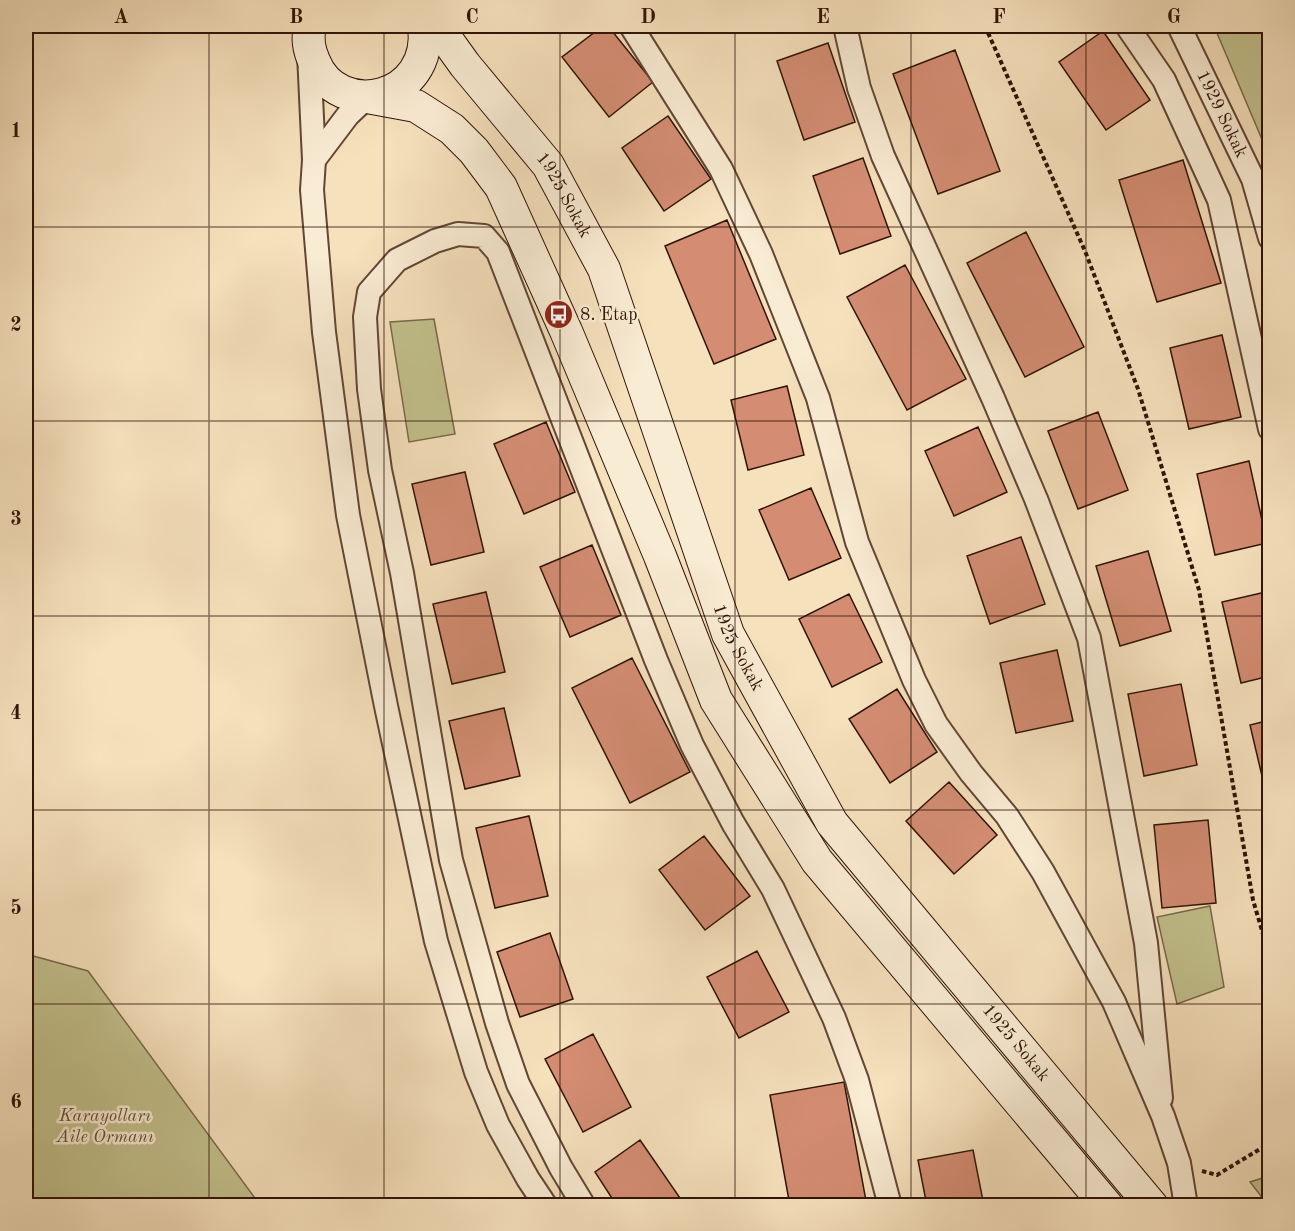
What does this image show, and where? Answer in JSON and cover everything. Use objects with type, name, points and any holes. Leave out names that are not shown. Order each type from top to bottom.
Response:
[{"type":"main road","points":[[367,97],[385,94],[401,86],[414,73],[422,57],[425,39],[424,26]]},
{"type":"main road","name":"1925 Sokak","points":[[437,26],[465,65],[548,165],[604,269],[728,634],[832,823],[1152,1206]]},
{"type":"main road","name":"1925 Sokak","points":[[303,33],[316,68],[330,83],[347,93],[416,106],[452,129],[474,151],[501,187],[559,315],[660,556],[716,700],[817,861],[1107,1206]]},
{"type":"street","points":[[631,26],[721,169],[762,254],[818,398],[857,542],[914,680],[936,724],[971,773],[1008,816],[1043,872],[1114,1002],[1163,1116],[1179,1163],[1186,1206]]},
{"type":"street","points":[[845,26],[859,88],[883,156],[1036,499],[1089,638],[1146,943],[1157,1034],[1163,1116]]},
{"type":"street","points":[[1126,26],[1164,80],[1219,200],[1269,429]]},
{"type":"street","name":"1929 Sokak","points":[[1179,26],[1253,179],[1269,238]]},
{"type":"street","points":[[303,33],[314,160],[312,190],[324,332],[348,515],[386,706],[436,940],[476,1072],[493,1115],[528,1179],[546,1206]]},
{"type":"street","points":[[314,160],[348,114],[367,97]]},
{"type":"street","points":[[584,1206],[561,1168],[518,1084],[497,1023],[451,860],[402,573],[380,470],[369,389],[364,317],[369,292],[397,260],[435,241],[458,234],[484,236],[498,252],[656,660],[692,745],[733,823],[773,889],[834,1018],[857,1080],[890,1206]]},
{"type":"street","points":[[564,422],[599,411]]},
{"type":"path","points":[[985,26],[1085,251],[1141,400],[1199,590],[1253,900],[1269,958]]},
{"type":"path","points":[[1179,1163],[1217,1175],[1269,1143]]},
{"type":"green space","points":[[1214,26],[1269,26],[1269,156]]},
{"type":"green space","points":[[434,319],[455,434],[409,442],[390,322]]},
{"type":"green space","points":[[1210,906],[1224,987],[1177,1004],[1157,917]]},
{"type":"green space","name":"Karayolları Aile Ormanı","points":[[26,954],[88,971],[260,1205],[26,1205]]},
{"type":"green space","points":[[1269,1176],[1269,1205],[1268,1205],[1250,1182]]},
{"type":"building","points":[[603,26],[608,26],[653,82],[609,117],[562,57]]},
{"type":"building","points":[[1103,31],[1150,100],[1106,130],[1059,62]]},
{"type":"building","points":[[828,43],[855,122],[804,140],[777,61]]},
{"type":"building","points":[[955,50],[1000,171],[938,194],[893,74]]},
{"type":"building","points":[[668,116],[711,179],[664,211],[622,148]]},
{"type":"building","points":[[863,158],[891,236],[840,254],[813,176]]},
{"type":"building","points":[[1183,160],[1221,283],[1157,302],[1119,180]]},
{"type":"building","points":[[727,220],[776,339],[714,364],[665,246]]},
{"type":"building","points":[[1026,232],[1084,347],[1025,377],[967,263]]},
{"type":"building","points":[[905,265],[966,379],[907,410],[847,297]]},
{"type":"building","points":[[1222,335],[1241,417],[1189,429],[1170,348]]},
{"type":"building","points":[[787,386],[804,455],[748,470],[731,400]]},
{"type":"building","points":[[1098,412],[1128,490],[1078,509],[1048,431]]},
{"type":"building","points":[[546,422],[575,492],[524,514],[494,444]]},
{"type":"building","points":[[978,427],[1007,492],[954,516],[925,451]]},
{"type":"building","points":[[1249,461],[1267,543],[1215,555],[1197,474]]},
{"type":"building","points":[[465,472],[484,552],[431,565],[412,484]]},
{"type":"building","points":[[811,488],[841,558],[789,580],[759,510]]},
{"type":"building","points":[[1021,537],[1045,604],[990,624],[967,556]]},
{"type":"building","points":[[592,545],[621,615],[570,637],[540,567]]},
{"type":"building","points":[[1148,551],[1171,631],[1120,646],[1096,566]]},
{"type":"building","points":[[1270,591],[1270,676],[1241,683],[1222,602]]},
{"type":"building","points":[[486,592],[505,672],[452,684],[433,604]]},
{"type":"building","points":[[849,594],[882,662],[832,687],[799,619]]},
{"type":"building","points":[[1057,650],[1073,721],[1016,733],[1000,663]]},
{"type":"building","points":[[632,658],[690,772],[630,803],[572,688]]},
{"type":"building","points":[[1181,684],[1197,765],[1144,776],[1128,694]]},
{"type":"building","points":[[897,689],[937,752],[890,783],[849,719]]},
{"type":"building","points":[[504,708],[520,776],[465,789],[449,721]]},
{"type":"building","points":[[1270,720],[1270,806],[1269,806],[1250,725]]},
{"type":"building","points":[[949,782],[997,835],[954,874],[906,821]]},
{"type":"building","points":[[529,816],[548,896],[495,908],[476,828]]},
{"type":"building","points":[[1208,820],[1216,903],[1162,908],[1154,825]]},
{"type":"building","points":[[704,836],[750,896],[705,930],[659,870]]},
{"type":"building","points":[[550,933],[573,999],[520,1017],[497,952]]},
{"type":"building","points":[[757,951],[789,1012],[739,1038],[707,977]]},
{"type":"building","points":[[593,1034],[631,1107],[583,1132],[545,1059]]},
{"type":"building","points":[[844,1082],[867,1206],[790,1206],[770,1095]]},
{"type":"building","points":[[640,1140],[680,1198],[668,1206],[617,1206],[595,1172]]},
{"type":"building","points":[[973,1150],[984,1206],[927,1206],[918,1160]]},
{"type":"place","name":"8. Etap","points":[[559,315]]}]
